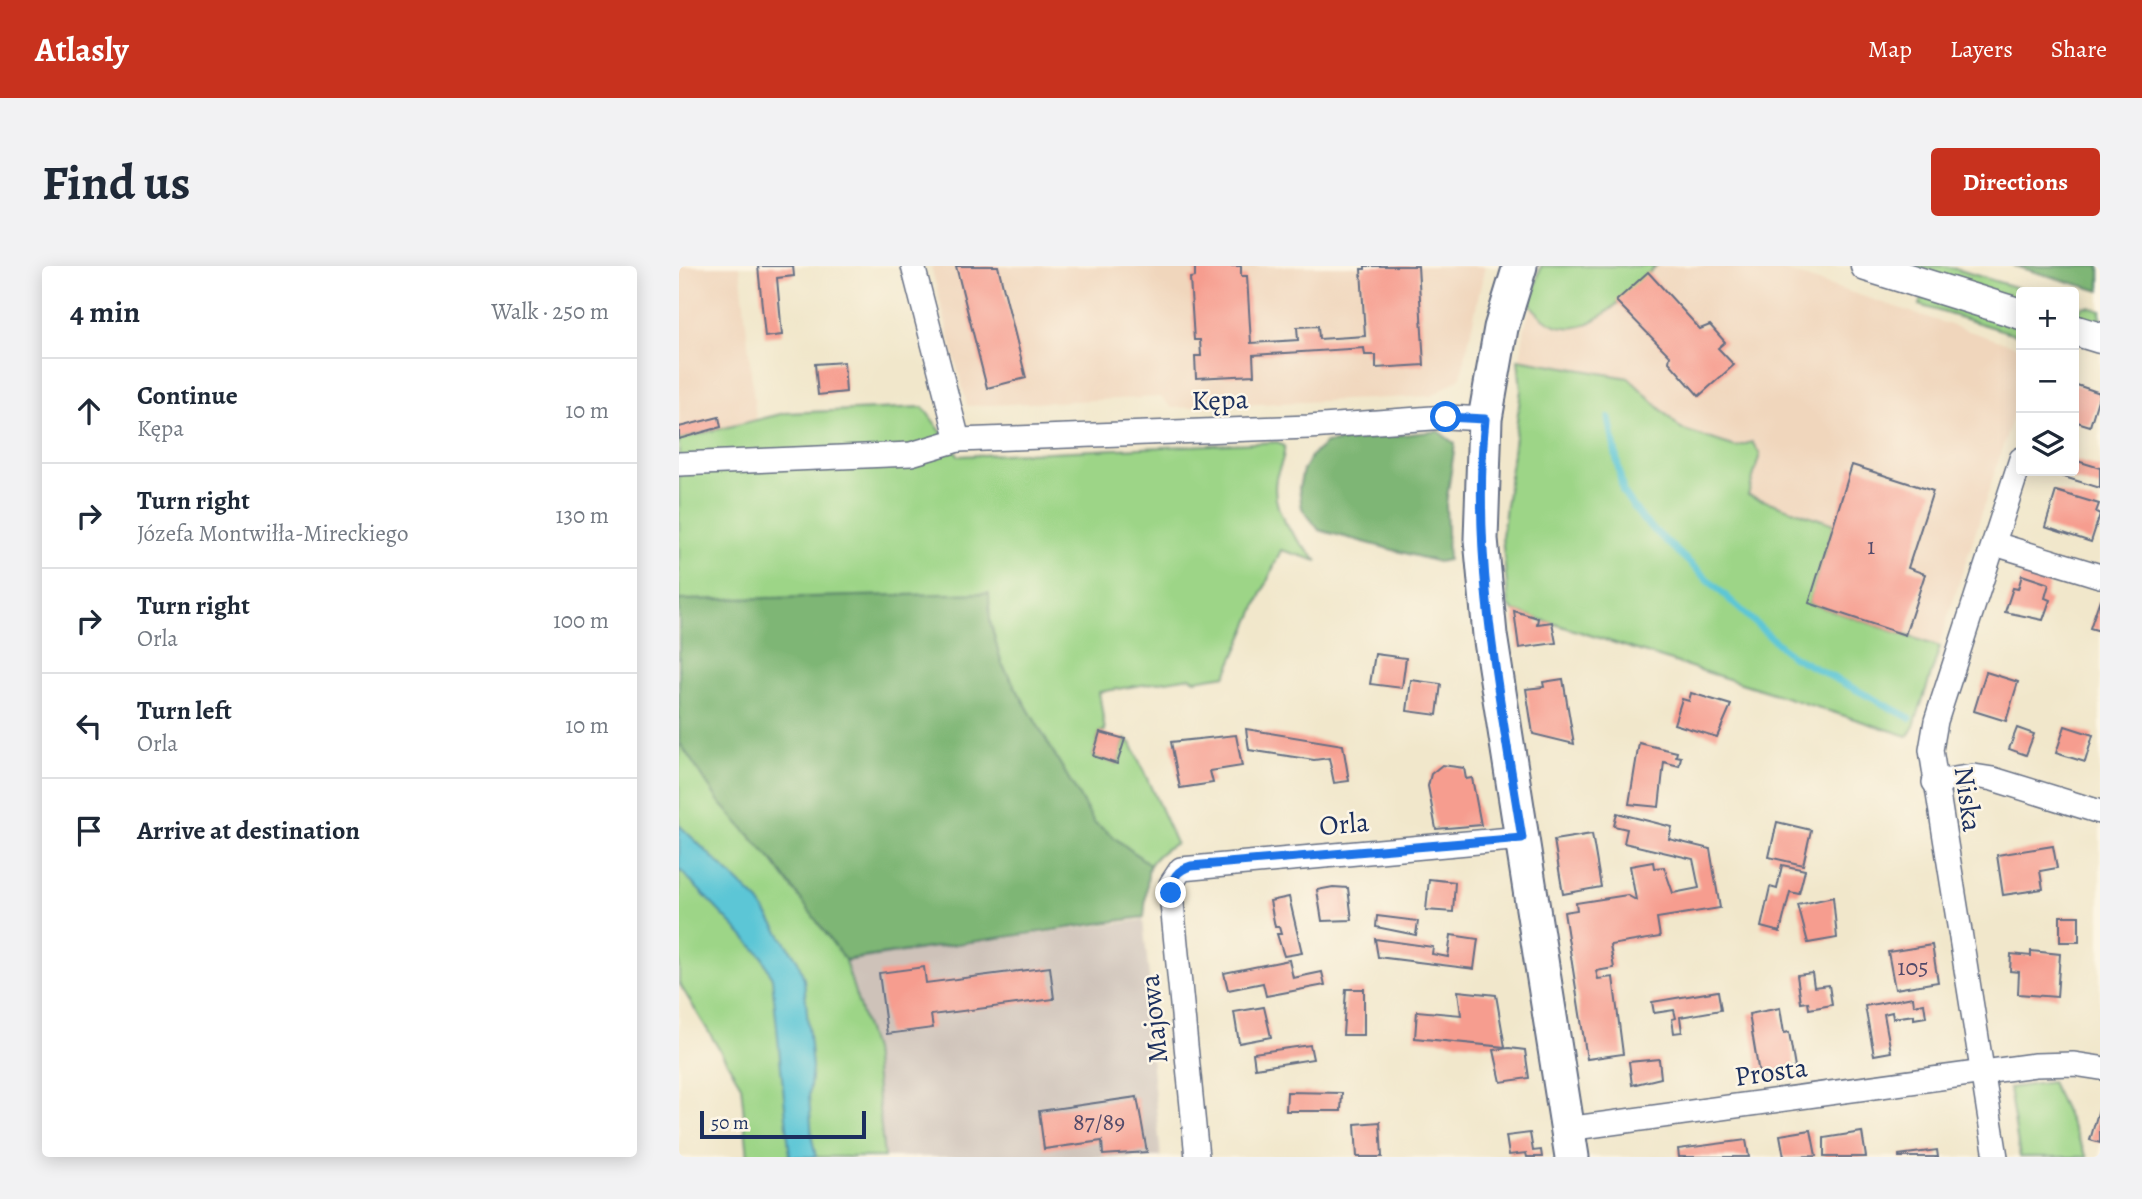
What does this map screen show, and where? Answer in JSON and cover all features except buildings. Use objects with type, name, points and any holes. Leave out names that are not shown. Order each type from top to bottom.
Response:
[{"type":"main road","points":[[1520,266],[1501,328],[1485,419],[1481,539],[1490,635],[1570,1143]]},
{"type":"street","points":[[913,266],[958,440]]},
{"type":"street","points":[[1866,266],[2016,312]]},
{"type":"street","points":[[2079,332],[2100,338]]},
{"type":"street","name":"Kępa","points":[[679,464],[911,454],[958,440],[1309,427],[1446,417],[1485,419]]},
{"type":"street","name":"Niska","points":[[1997,1157],[1934,782],[1931,750],[1936,721],[2016,475]]},
{"type":"street","points":[[1995,544],[2100,576]]},
{"type":"street","points":[[1934,782],[1974,776],[1993,779],[2100,812]]},
{"type":"street","name":"Orla","points":[[1175,876],[1181,869],[1191,866],[1522,838]]},
{"type":"street","name":"Majowa","points":[[1175,876],[1171,893],[1197,1157]]},
{"type":"street","name":"Prosta","points":[[1570,1143],[2035,1065],[2074,1064],[2100,1068]]},
{"type":"shaded area","points":[[679,266],[740,266],[756,419],[679,439]]},
{"type":"shaded area","points":[[931,266],[1485,266],[1461,377],[1432,396],[1172,408],[1161,397],[967,406]]},
{"type":"shaded area","points":[[1543,266],[1770,266],[2016,346],[2016,406],[1935,657],[1791,612],[1680,431],[1520,360],[1525,326]]},
{"type":"shaded area","points":[[1143,920],[1155,1035],[1149,1037],[1161,1157],[884,1157],[873,1050],[845,960]]},
{"type":"green space","points":[[1541,266],[1656,266],[1628,294],[1596,319],[1580,326],[1563,327],[1547,320],[1530,304]]},
{"type":"green space","points":[[1903,266],[1946,266],[2016,287],[2016,300]]},
{"type":"green space","points":[[2014,266],[2100,266],[2100,291]]},
{"type":"green space","points":[[1926,297],[2016,324],[2016,334],[1919,305],[1921,299]]},
{"type":"green space","points":[[2082,307],[2100,310],[2100,323],[2079,316]]},
{"type":"green space","points":[[1518,359],[1629,378],[1681,429],[1736,447],[1752,442],[1760,454],[1748,495],[1834,524],[1809,603],[1940,647],[1914,726],[1908,736],[1514,611],[1509,606],[1502,537],[1521,390]]},
{"type":"green space","points":[[923,407],[959,456],[1278,442],[1284,446],[1284,450],[1276,479],[1277,503],[1293,535],[1318,561],[1281,550],[1226,675],[1195,680],[1190,677],[1099,692],[1105,731],[1100,732],[1093,756],[1117,764],[1125,739],[1131,743],[1176,843],[1164,850],[1150,865],[1147,872],[1144,915],[845,961],[873,1050],[884,1157],[748,1157],[741,1085],[679,983],[679,439],[785,413]]},
{"type":"green space","points":[[1438,431],[1455,444],[1446,504],[1448,560],[1438,562],[1319,530],[1302,508],[1299,488],[1303,470],[1312,455],[1326,443]]},
{"type":"green space","points":[[989,593],[990,621],[1002,664],[1094,822],[1149,864],[1144,917],[845,960],[772,860],[720,803],[679,742],[679,600]]},
{"type":"green space","points":[[2051,1082],[2087,1157],[2020,1157],[2009,1088]]},
{"type":"water","points":[[679,825],[759,902],[798,961],[804,979],[812,1068],[809,1095],[816,1157],[790,1157],[772,978],[762,956],[679,869]]},
{"type":"waterway","points":[[1609,418],[1623,492],[1643,520],[1790,655],[1910,718]]},
{"type":"route","points":[[1171,893],[1175,876],[1181,869],[1191,866],[1522,838],[1490,635],[1481,539],[1485,419],[1446,417]]}]
